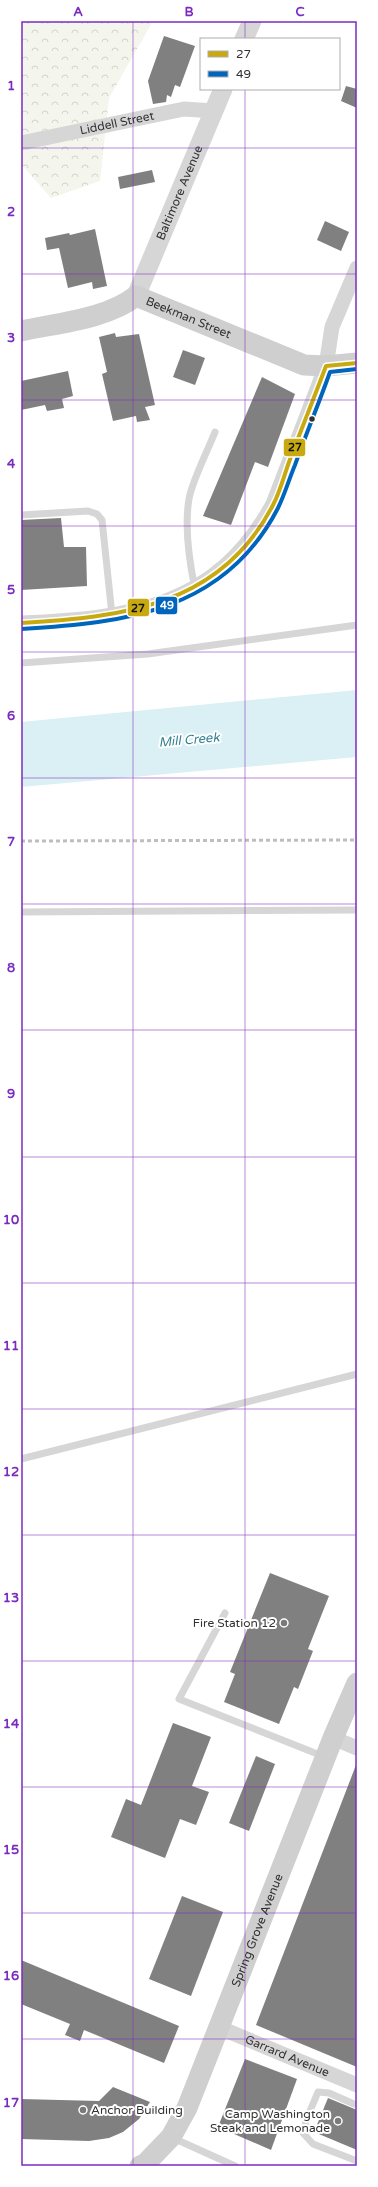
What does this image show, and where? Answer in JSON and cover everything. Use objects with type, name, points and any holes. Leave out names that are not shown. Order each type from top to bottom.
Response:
[{"type":"main road","name":"Beekman Street","points":[[21,331],[106,312],[125,305],[136,296],[304,365],[326,366],[357,363]]},
{"type":"main road","name":"Spring Grove Avenue","points":[[144,2165],[171,2137],[187,2108],[332,1738],[352,1691],[357,1683]]},
{"type":"street","points":[[244,38],[252,21]]},
{"type":"street","name":"Baltimore Avenue","points":[[136,296],[223,90]]},
{"type":"street","name":"Liddell Street","points":[[21,143],[184,108],[214,111]]},
{"type":"street","points":[[21,623],[112,615],[155,606],[195,589],[213,577],[240,552],[262,524],[273,504],[326,366],[332,327],[357,268]]},
{"type":"street","points":[[332,1738],[357,1748]]},
{"type":"street","name":"Garrard Avenue","points":[[218,2027],[357,2085]]},
{"type":"lane","points":[[195,589],[190,565],[187,530],[189,498],[215,432]]},
{"type":"lane","points":[[21,515],[88,511],[97,514],[102,520],[112,615]]},
{"type":"lane","points":[[21,663],[148,654],[357,625]]},
{"type":"lane","points":[[21,912],[357,910]]},
{"type":"lane","points":[[21,1459],[357,1374]]},
{"type":"lane","points":[[225,1612],[179,1699],[325,1757]]},
{"type":"lane","points":[[354,2104],[329,2093],[318,2092],[307,2118],[303,2133],[313,2144],[357,2161]]},
{"type":"lane","points":[[171,2137],[235,2166]]},
{"type":"green space","points":[[21,21],[153,21],[109,98],[100,181],[51,198],[21,164]]},
{"type":"water","name":"Mill Creek","points":[[357,690],[357,757],[21,787],[21,722]]},
{"type":"building","points":[[164,36],[195,46],[180,87],[175,85],[171,97],[167,95],[166,102],[153,104],[148,81]]},
{"type":"building","points":[[346,86],[357,89],[357,108],[341,101]]},
{"type":"building","points":[[152,170],[155,182],[120,189],[118,177]]},
{"type":"building","points":[[325,221],[349,232],[341,251],[317,240]]},
{"type":"building","points":[[95,229],[107,286],[93,289],[92,282],[68,288],[59,248],[47,250],[45,238],[69,233],[70,235]]},
{"type":"building","points":[[115,333],[116,337],[139,334],[155,405],[145,407],[150,420],[137,422],[136,416],[113,421],[102,374],[107,372],[99,337]]},
{"type":"building","points":[[183,350],[205,358],[195,385],[173,377]]},
{"type":"building","points":[[68,371],[73,396],[62,399],[64,408],[47,411],[45,405],[21,410],[21,381]]},
{"type":"building","points":[[262,377],[295,394],[268,467],[255,462],[231,525],[203,516]]},
{"type":"building","points":[[61,518],[64,547],[86,547],[87,586],[21,590],[21,520]]},
{"type":"building","name":"Fire Station 12","points":[[270,1573],[329,1596],[308,1649],[313,1651],[298,1689],[294,1687],[279,1724],[224,1702],[235,1674],[230,1672]]},
{"type":"building","points":[[173,1723],[211,1737],[192,1786],[209,1792],[196,1825],[180,1819],[165,1858],[111,1837],[126,1799],[141,1805]]},
{"type":"building","points":[[256,1756],[275,1764],[249,1831],[229,1823]]},
{"type":"building","points":[[357,1765],[357,2067],[256,2025]]},
{"type":"building","points":[[182,1896],[223,1912],[191,1996],[149,1979]]},
{"type":"building","points":[[21,1960],[179,2026],[164,2063],[84,2030],[80,2041],[65,2035],[70,2024],[21,2004]]},
{"type":"building","points":[[245,2059],[297,2079],[271,2150],[218,2127]]},
{"type":"building","name":"Anchor Building","points":[[113,2087],[150,2102],[139,2119],[123,2132],[109,2138],[89,2141],[21,2139],[21,2099],[99,2101]]},
{"type":"building","name":"Camp Washington Steak and Lemonade","points":[[328,2098],[357,2110],[357,2150],[314,2132]]},
{"type":"railway","points":[[21,841],[357,840]]},
{"type":"transit line","name":"27","points":[[21,623],[96,616],[132,610],[166,600],[197,585],[226,565],[251,539],[273,505],[326,366],[357,363]]},
{"type":"transit line","name":"49","points":[[21,629],[98,622],[134,615],[169,605],[201,590],[230,570],[256,543],[278,508],[330,372],[357,369]]},
{"type":"place","name":"Fire Station 12","points":[[284,1623]]},
{"type":"place","name":"Anchor Building","points":[[83,2110]]},
{"type":"place","name":"Camp Washington Steak and Lemonade","points":[[338,2121]]}]
